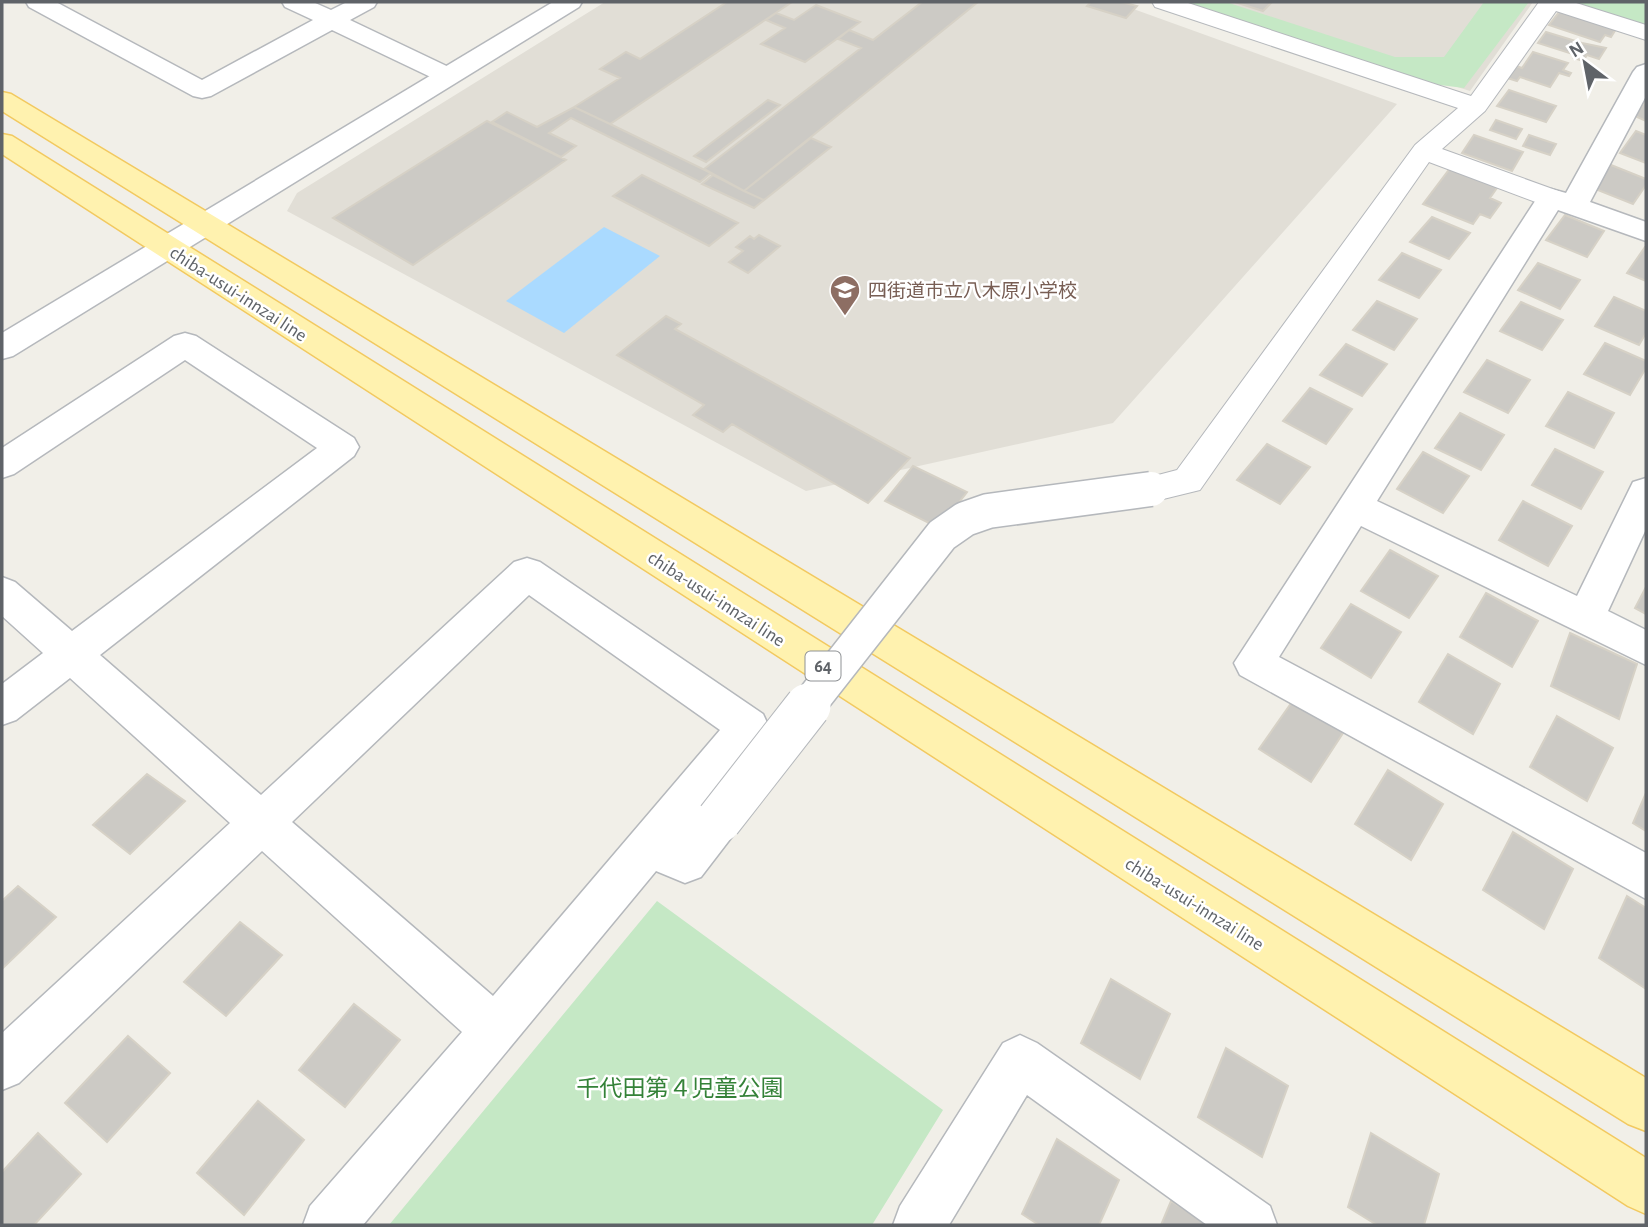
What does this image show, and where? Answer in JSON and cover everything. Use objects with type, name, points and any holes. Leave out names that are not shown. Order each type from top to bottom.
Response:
[{"type":"main road","name":"chiba-usui-innzai line","points":[[2,100],[1646,1106]]},
{"type":"main road","name":"chiba-usui-innzai line","points":[[2,142],[1646,1188]]},
{"type":"street","points":[[38,2],[202,90],[365,2]]},
{"type":"street","points":[[294,2],[448,76]]},
{"type":"street","points":[[2,348],[570,2]]},
{"type":"street","points":[[1163,2],[1476,106]]},
{"type":"street","points":[[650,846],[685,862],[942,535],[965,519],[988,511],[1151,489],[1188,481],[1424,151],[1476,106],[1551,2],[1646,33]]},
{"type":"street","points":[[1646,72],[1562,202],[1354,506],[1254,663],[1646,877]]},
{"type":"street","points":[[1424,151],[1646,232]]},
{"type":"street","points":[[2,465],[185,344],[342,447],[2,707]]},
{"type":"street","points":[[1585,619],[1646,492]]},
{"type":"street","points":[[1354,506],[1646,648]]},
{"type":"street","points":[[2,1066],[527,573],[748,727],[496,1030],[329,1225]]},
{"type":"street","points":[[2,593],[496,1030]]},
{"type":"street","points":[[919,1225],[1020,1060],[1251,1225]]},
{"type":"shaded area","name":"四街道市立八木原小学校","points":[[605,2],[1114,2],[1397,104],[1113,423],[806,491],[287,211],[297,193]]},
{"type":"shaded area","points":[[1191,2],[1533,2],[1470,91]]},
{"type":"green space","points":[[1180,2],[1226,2],[1395,57],[1444,57],[1484,2],[1529,2],[1464,88],[1424,83]]},
{"type":"green space","points":[[1564,2],[1646,2],[1646,26]]},
{"type":"green space","name":"千代田第４児童公園","points":[[657,901],[943,1110],[872,1225],[389,1225]]},
{"type":"water","points":[[604,227],[660,256],[564,333],[506,301]]},
{"type":"building","points":[[727,2],[792,2],[610,124],[574,107],[620,78],[600,69],[626,52],[640,59]]},
{"type":"building","points":[[922,2],[978,2],[744,191],[704,169],[861,48],[838,39],[849,30],[873,40]]},
{"type":"building","points":[[1091,2],[1121,2],[1137,6],[1126,18],[1087,6]]},
{"type":"building","points":[[1235,2],[1272,2],[1263,11]]},
{"type":"building","points":[[816,5],[860,22],[805,62],[761,44],[785,28],[766,20],[776,13],[794,20]]},
{"type":"building","points":[[1560,11],[1616,29],[1611,37],[1605,35],[1600,42],[1549,25]]},
{"type":"building","points":[[1546,32],[1606,48],[1599,59],[1587,55],[1583,61],[1574,58],[1576,55],[1538,43]]},
{"type":"building","points":[[1533,52],[1568,63],[1563,70],[1571,73],[1569,76],[1559,73],[1550,87],[1520,77],[1517,81],[1507,78],[1516,66],[1522,68]]},
{"type":"building","points":[[1509,90],[1556,106],[1546,122],[1497,106]]},
{"type":"building","points":[[768,100],[780,105],[706,162],[694,156]]},
{"type":"building","points":[[1646,100],[1646,121],[1635,116]]},
{"type":"building","points":[[574,107],[711,173],[700,182],[571,118],[549,133],[576,146],[561,157],[492,122],[507,112],[537,127]]},
{"type":"building","points":[[1496,120],[1522,129],[1516,139],[1490,130]]},
{"type":"building","points":[[487,121],[566,160],[413,265],[333,218]]},
{"type":"building","points":[[1636,131],[1646,135],[1646,163],[1620,153]]},
{"type":"building","points":[[1474,135],[1523,152],[1512,171],[1462,153]]},
{"type":"building","points":[[1529,135],[1556,144],[1550,155],[1523,146]]},
{"type":"building","points":[[811,138],[831,147],[764,200],[744,191]]},
{"type":"building","points":[[1611,165],[1646,179],[1646,185],[1633,204],[1593,188]]},
{"type":"building","points":[[1451,167],[1499,185],[1490,198],[1501,203],[1490,218],[1480,214],[1473,224],[1423,204]]},
{"type":"building","points":[[642,175],[738,223],[709,246],[613,196]]},
{"type":"building","points":[[713,175],[764,200],[754,208],[702,184]]},
{"type":"building","points":[[1565,215],[1604,231],[1587,257],[1546,240]]},
{"type":"building","points":[[1432,217],[1470,233],[1449,259],[1410,242]]},
{"type":"building","points":[[759,235],[780,246],[748,273],[729,262],[743,251],[736,247],[750,236],[754,239]]},
{"type":"building","points":[[1646,247],[1646,281],[1627,273]]},
{"type":"building","points":[[1402,253],[1441,270],[1419,298],[1379,280]]},
{"type":"building","points":[[1538,263],[1580,280],[1560,309],[1518,290]]},
{"type":"building","points":[[1614,297],[1646,311],[1646,333],[1639,345],[1595,326]]},
{"type":"building","points":[[1377,301],[1417,319],[1394,350],[1353,330]]},
{"type":"building","points":[[1521,302],[1563,320],[1542,350],[1500,331]]},
{"type":"building","points":[[666,316],[681,324],[675,329],[910,458],[868,503],[732,424],[723,432],[693,415],[704,405],[617,355]]},
{"type":"building","points":[[1605,343],[1646,361],[1646,368],[1630,395],[1584,374]]},
{"type":"building","points":[[1346,344],[1387,364],[1362,396],[1320,375]]},
{"type":"building","points":[[1487,360],[1530,380],[1508,413],[1464,392]]},
{"type":"building","points":[[1310,388],[1352,409],[1326,444],[1283,421]]},
{"type":"building","points":[[1568,392],[1614,413],[1594,448],[1546,426]]},
{"type":"building","points":[[1460,413],[1504,435],[1481,470],[1435,448]]},
{"type":"building","points":[[1267,444],[1310,467],[1280,504],[1237,480]]},
{"type":"building","points":[[1555,449],[1603,472],[1581,509],[1532,485]]},
{"type":"building","points":[[1423,452],[1469,476],[1443,513],[1397,489]]},
{"type":"building","points":[[913,466],[967,492],[939,528],[885,501]]},
{"type":"building","points":[[1523,501],[1572,526],[1548,566],[1499,540]]},
{"type":"building","points":[[1390,550],[1438,576],[1409,618],[1361,591]]},
{"type":"building","points":[[1646,587],[1646,614],[1635,608]]},
{"type":"building","points":[[1486,593],[1538,621],[1512,667],[1460,637]]},
{"type":"building","points":[[1351,604],[1401,632],[1371,678],[1321,648]]},
{"type":"building","points":[[1570,633],[1637,664],[1619,719],[1551,686]]},
{"type":"building","points":[[1448,654],[1500,684],[1473,734],[1419,702]]},
{"type":"building","points":[[1294,699],[1345,730],[1311,782],[1259,749]]},
{"type":"building","points":[[1557,716],[1613,748],[1587,801],[1530,767]]},
{"type":"building","points":[[1388,770],[1443,804],[1411,860],[1355,824]]},
{"type":"building","points":[[147,774],[185,801],[130,854],[93,825]]},
{"type":"building","points":[[1646,793],[1646,831],[1633,823]]},
{"type":"building","points":[[1513,832],[1573,869],[1544,929],[1483,890]]},
{"type":"building","points":[[18,886],[56,917],[2,969],[2,901]]},
{"type":"building","points":[[1627,896],[1646,908],[1646,989],[1599,958]]},
{"type":"building","points":[[240,922],[282,955],[226,1016],[184,982]]},
{"type":"building","points":[[1111,979],[1170,1014],[1140,1079],[1081,1043]]},
{"type":"building","points":[[354,1004],[400,1040],[345,1107],[299,1070]]},
{"type":"building","points":[[128,1036],[170,1073],[107,1142],[65,1103]]},
{"type":"building","points":[[1226,1048],[1288,1086],[1262,1157],[1198,1117]]},
{"type":"building","points":[[258,1101],[304,1140],[244,1215],[197,1173]]},
{"type":"building","points":[[38,1133],[81,1174],[34,1225],[2,1225],[2,1172]]},
{"type":"building","points":[[1371,1133],[1439,1174],[1424,1225],[1377,1225],[1348,1207]]},
{"type":"building","points":[[1057,1139],[1119,1180],[1099,1225],[1039,1225],[1022,1214]]},
{"type":"building","points":[[1171,1201],[1209,1225],[1161,1225]]},
{"type":"place","name":"四街道市立八木原小学校","points":[[845,317]]}]
